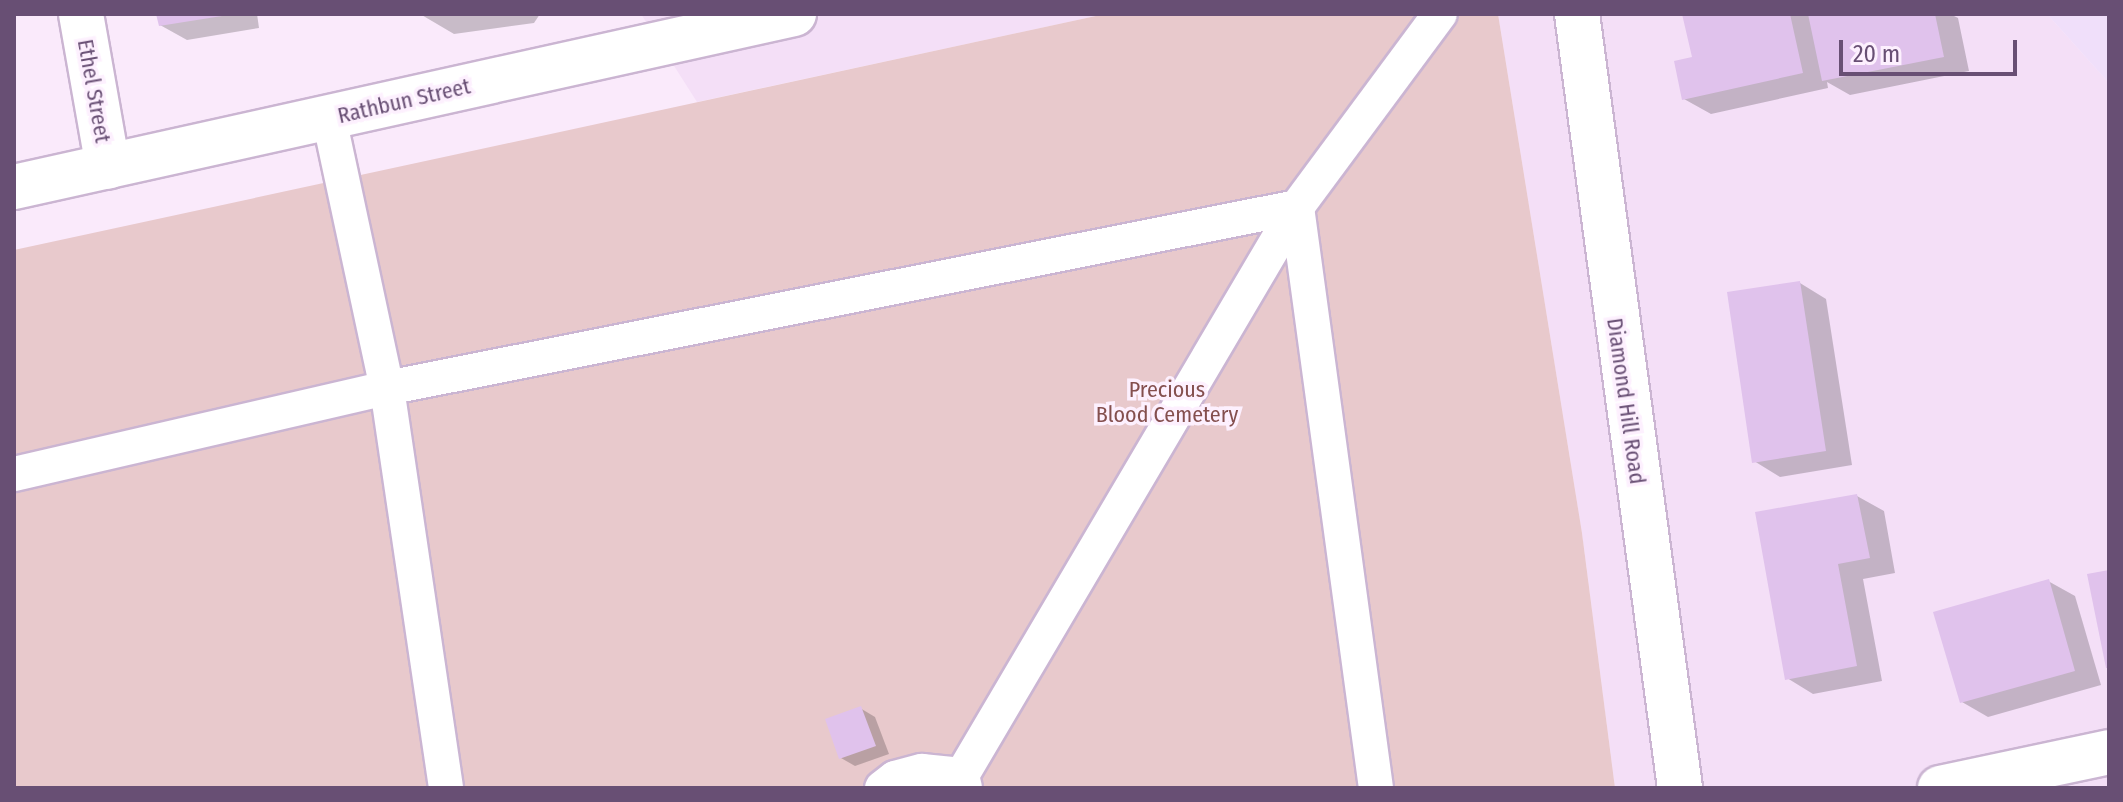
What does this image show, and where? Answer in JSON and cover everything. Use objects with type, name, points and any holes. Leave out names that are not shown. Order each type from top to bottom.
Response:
[{"type":"street","name":"Ethel Street","points":[[81,14],[108,167]]},
{"type":"street","name":"Rathbun Street","points":[[14,187],[794,14]]},
{"type":"street","name":"Diamond Hill Road","points":[[1577,14],[1680,788]]},
{"type":"street","points":[[1940,788],[2109,752]]},
{"type":"lane","points":[[882,788],[895,778],[922,771],[964,782],[1297,207],[1440,14]]},
{"type":"lane","points":[[329,118],[387,388],[446,788]]},
{"type":"lane","points":[[14,474],[387,388],[1297,207]]},
{"type":"lane","points":[[1297,207],[1376,788]]},
{"type":"shaded area","points":[[641,14],[1105,14],[697,102]]},
{"type":"shaded area","points":[[1498,14],[2047,14],[2109,83],[2109,788],[1615,788],[1582,533]]},
{"type":"shaded area","points":[[2047,14],[2109,14],[2109,83]]},
{"type":"green space","name":"Precious Blood Cemetery","points":[[1105,14],[1498,14],[1582,533],[1615,788],[14,788],[14,250]]},
{"type":"building","points":[[156,14],[222,14],[222,16],[159,26]]},
{"type":"building","points":[[1682,14],[1790,14],[1803,73],[1682,100],[1674,61],[1692,57]]},
{"type":"building","points":[[1808,14],[1935,14],[1944,57],[1822,81]]},
{"type":"building","points":[[1800,281],[1826,451],[1752,463],[1727,292]]},
{"type":"building","points":[[1857,494],[1870,558],[1838,564],[1857,666],[1785,680],[1755,512]]},
{"type":"building","points":[[2109,570],[2109,668],[2106,668],[2087,574]]},
{"type":"building","points":[[2049,579],[2075,671],[1960,703],[1933,612]]},
{"type":"building","points":[[861,706],[876,746],[839,759],[825,719]]}]
